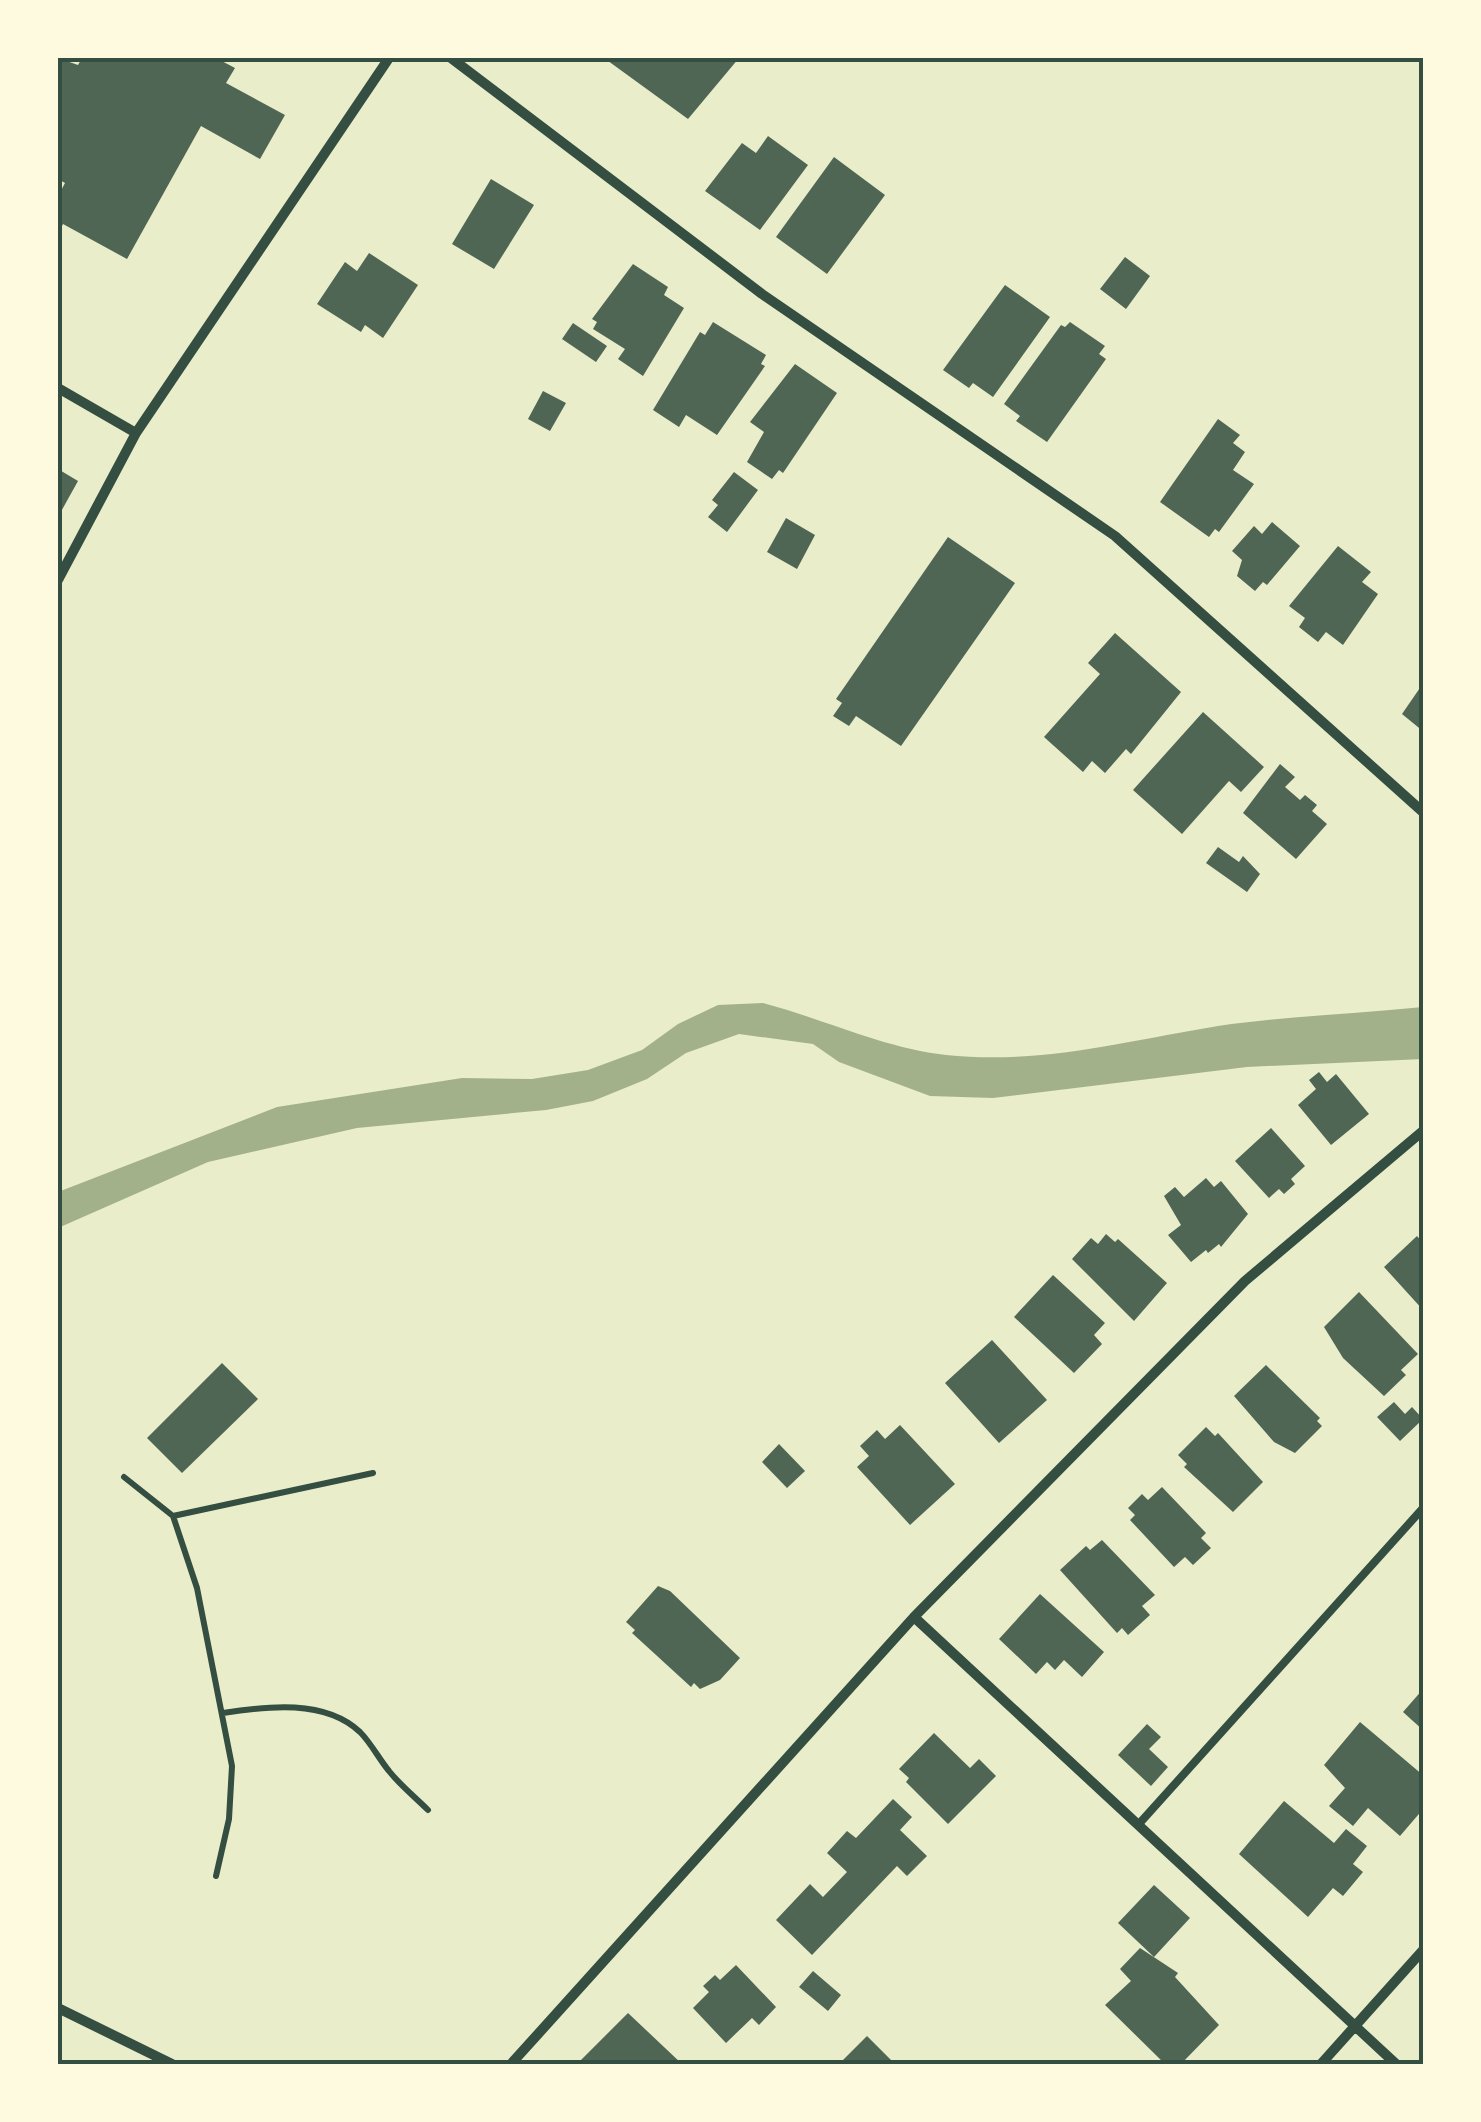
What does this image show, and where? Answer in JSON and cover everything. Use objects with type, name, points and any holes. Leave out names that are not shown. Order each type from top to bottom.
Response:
[{"type":"street","points":[[58,580],[136,433],[390,58]]},
{"type":"street","points":[[451,58],[762,294],[1115,536],[1424,813]]},
{"type":"street","points":[[58,388],[136,433]]},
{"type":"street","points":[[511,2064],[914,1617],[1245,1281],[1424,1130]]},
{"type":"street","points":[[914,1617],[1396,2064]]},
{"type":"street","points":[[1321,2064],[1424,1948]]},
{"type":"street","points":[[58,2008],[172,2064]]},
{"type":"lane","points":[[1138,1825],[1424,1506]]},
{"type":"path","points":[[172,1516],[373,1472]]},
{"type":"path","points":[[124,1478],[172,1516],[197,1588],[232,1766],[229,1819],[216,1876]]},
{"type":"path","points":[[223,1713],[266,1706],[313,1710],[340,1718],[360,1732],[391,1774],[428,1810]]},
{"type":"shaded area","points":[[763,1003],[899,1046],[981,1057],[1049,1054],[1218,1026],[1423,1007],[1423,1059],[1247,1067],[993,1098],[930,1096],[839,1062],[813,1044],[739,1034],[686,1053],[647,1079],[593,1101],[546,1110],[357,1128],[208,1162],[58,1228],[58,1192],[277,1107],[462,1078],[532,1079],[588,1070],[642,1050],[678,1024],[718,1005]]},
{"type":"building","points":[[58,58],[78,65],[82,58],[216,58],[235,68],[226,83],[285,115],[260,159],[201,126],[127,259],[63,224],[58,234],[58,196],[65,183],[58,179]]},
{"type":"building","points":[[604,58],[739,58],[688,119]]},
{"type":"building","points":[[768,136],[808,165],[760,230],[705,191],[742,143],[756,153]]},
{"type":"building","points":[[834,157],[885,195],[827,274],[776,237]]},
{"type":"building","points":[[491,179],[534,205],[494,269],[452,244]]},
{"type":"building","points":[[369,253],[418,285],[383,338],[365,325],[361,332],[317,304],[345,262],[357,271]]},
{"type":"building","points":[[1125,257],[1150,276],[1126,309],[1100,289]]},
{"type":"building","points":[[633,264],[668,287],[664,295],[684,308],[643,376],[618,359],[625,349],[593,329],[597,322],[592,319]]},
{"type":"building","points":[[1005,285],[1050,317],[993,397],[973,383],[969,388],[943,370]]},
{"type":"building","points":[[713,322],[766,355],[761,364],[765,366],[717,435],[686,415],[679,427],[653,410],[700,332],[705,335]]},
{"type":"building","points":[[1070,322],[1105,346],[1099,354],[1106,359],[1047,442],[1016,421],[1020,416],[1004,404],[1061,325],[1065,327]]},
{"type":"building","points":[[573,323],[607,346],[596,362],[562,339]]},
{"type":"building","points":[[795,364],[837,393],[783,473],[779,470],[772,479],[747,462],[764,432],[750,422]]},
{"type":"building","points":[[543,391],[566,403],[550,431],[528,419]]},
{"type":"building","points":[[1218,419],[1240,435],[1233,443],[1245,452],[1233,470],[1254,484],[1219,532],[1215,529],[1209,537],[1160,502]]},
{"type":"building","points":[[58,469],[78,481],[58,517]]},
{"type":"building","points":[[734,472],[758,490],[727,532],[708,517],[718,505],[712,500]]},
{"type":"building","points":[[786,518],[815,535],[797,569],[767,552]]},
{"type":"building","points":[[1272,522],[1300,546],[1267,585],[1263,582],[1255,591],[1237,576],[1242,560],[1232,551],[1254,526],[1262,534]]},
{"type":"building","points":[[948,537],[1015,583],[901,746],[856,716],[849,726],[833,716],[842,703],[836,699]]},
{"type":"building","points":[[1338,546],[1371,572],[1362,582],[1378,594],[1343,645],[1326,632],[1318,642],[1299,627],[1305,618],[1289,606]]},
{"type":"building","points":[[1115,633],[1181,692],[1131,754],[1126,749],[1105,773],[1092,761],[1083,772],[1044,737],[1100,674],[1088,663]]},
{"type":"building","points":[[1424,682],[1424,732],[1402,714]]},
{"type":"building","points":[[1203,712],[1264,767],[1241,792],[1229,781],[1182,834],[1133,790]]},
{"type":"building","points":[[1280,764],[1295,777],[1285,787],[1300,800],[1305,795],[1317,805],[1312,811],[1327,824],[1296,859],[1243,813]]},
{"type":"building","points":[[1218,847],[1239,862],[1243,856],[1260,874],[1247,892],[1206,863]]},
{"type":"building","points":[[1319,1072],[1327,1082],[1336,1074],[1369,1114],[1331,1145],[1298,1105],[1316,1089],[1309,1080]]},
{"type":"building","points":[[1271,1128],[1305,1166],[1291,1179],[1295,1184],[1284,1194],[1279,1189],[1269,1198],[1235,1161]]},
{"type":"building","points":[[1206,1178],[1214,1187],[1221,1181],[1248,1214],[1221,1247],[1219,1244],[1208,1253],[1206,1250],[1191,1262],[1168,1235],[1181,1225],[1164,1196],[1175,1187],[1184,1197]]},
{"type":"building","points":[[1106,1234],[1115,1242],[1118,1239],[1167,1283],[1134,1321],[1072,1259],[1091,1238],[1098,1244]]},
{"type":"building","points":[[1417,1236],[1424,1244],[1424,1311],[1384,1267]]},
{"type":"building","points":[[1053,1275],[1105,1323],[1094,1335],[1102,1344],[1074,1373],[1014,1317]]},
{"type":"building","points":[[1359,1292],[1418,1354],[1401,1370],[1406,1375],[1384,1396],[1343,1358],[1324,1327]]},
{"type":"building","points":[[992,1340],[1047,1400],[999,1443],[945,1383]]},
{"type":"building","points":[[222,1363],[258,1399],[182,1473],[147,1438]]},
{"type":"building","points":[[1266,1365],[1320,1418],[1317,1421],[1322,1426],[1295,1453],[1274,1442],[1234,1396]]},
{"type":"building","points":[[1394,1402],[1405,1414],[1412,1407],[1423,1419],[1400,1441],[1377,1417]]},
{"type":"building","points":[[900,1425],[955,1484],[910,1525],[857,1467],[869,1456],[860,1446],[877,1430],[885,1439]]},
{"type":"building","points":[[1206,1427],[1215,1436],[1218,1433],[1263,1482],[1233,1512],[1184,1467],[1187,1464],[1178,1455]]},
{"type":"building","points":[[779,1444],[805,1471],[787,1488],[762,1462]]},
{"type":"building","points":[[1162,1487],[1206,1533],[1201,1538],[1211,1548],[1193,1565],[1185,1557],[1174,1567],[1130,1520],[1135,1515],[1128,1508],[1142,1494],[1148,1500]]},
{"type":"building","points":[[1102,1540],[1155,1595],[1142,1606],[1150,1615],[1128,1635],[1122,1628],[1117,1633],[1060,1570],[1086,1546],[1090,1550]]},
{"type":"building","points":[[658,1586],[670,1591],[740,1658],[720,1680],[700,1689],[694,1683],[691,1687],[632,1633],[635,1630],[626,1622]]},
{"type":"building","points":[[1040,1594],[1104,1652],[1082,1677],[1064,1660],[1055,1670],[1047,1662],[1036,1674],[999,1639]]},
{"type":"building","points":[[1424,1688],[1424,1731],[1403,1712]]},
{"type":"building","points":[[1360,1722],[1424,1776],[1424,1808],[1400,1836],[1368,1808],[1353,1826],[1329,1806],[1345,1788],[1324,1765]]},
{"type":"building","points":[[1147,1724],[1161,1737],[1149,1749],[1168,1767],[1151,1786],[1118,1755]]},
{"type":"building","points":[[934,1733],[970,1768],[979,1759],[996,1776],[948,1824],[906,1782],[909,1778],[899,1769]]},
{"type":"building","points":[[893,1799],[912,1817],[900,1830],[927,1856],[907,1876],[897,1866],[812,1955],[776,1920],[810,1884],[823,1897],[847,1872],[827,1853],[847,1831],[856,1838]]},
{"type":"building","points":[[1284,1801],[1334,1843],[1346,1829],[1367,1846],[1353,1864],[1363,1872],[1343,1896],[1333,1888],[1308,1917],[1239,1854]]},
{"type":"building","points":[[1154,1885],[1190,1918],[1154,1957],[1118,1923]]},
{"type":"building","points":[[1140,1948],[1178,1973],[1175,1977],[1219,2025],[1181,2064],[1165,2064],[1105,2005],[1131,1981],[1120,1969]]},
{"type":"building","points":[[736,1965],[776,2007],[759,2025],[752,2018],[726,2043],[693,2008],[709,1992],[703,1986],[715,1975],[720,1980]]},
{"type":"building","points":[[813,1971],[841,1995],[828,2011],[799,1987]]},
{"type":"building","points":[[628,2013],[682,2064],[577,2064]]},
{"type":"building","points":[[867,2036],[895,2064],[839,2064]]}]
